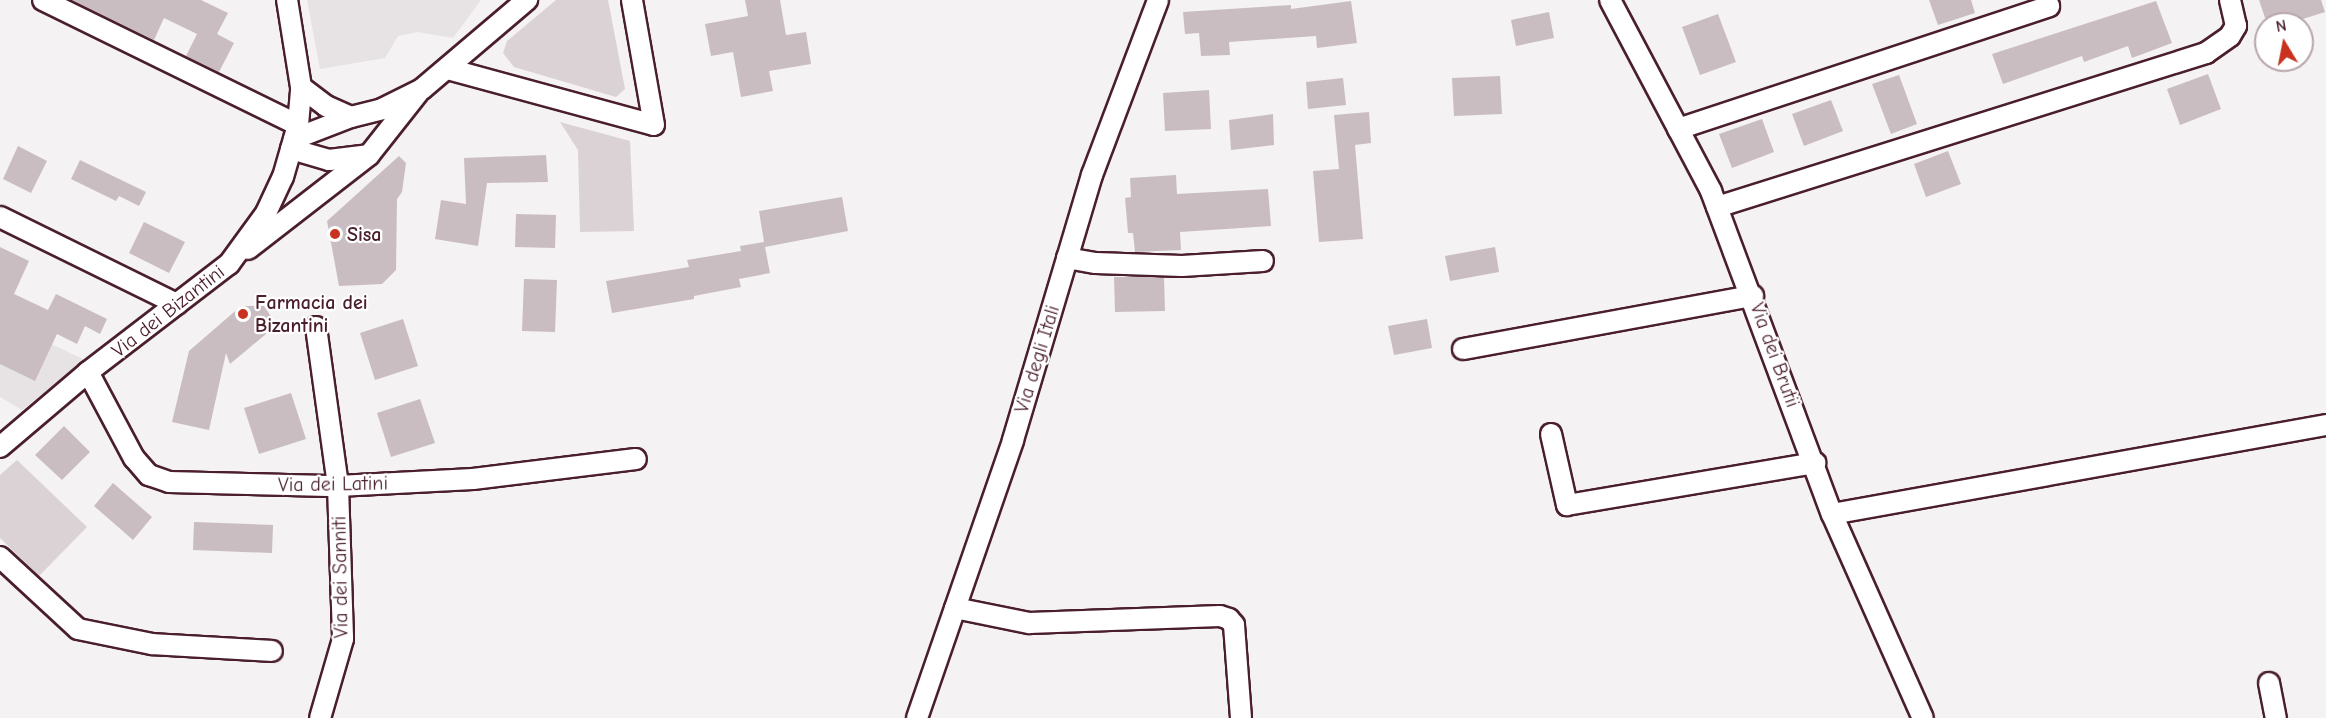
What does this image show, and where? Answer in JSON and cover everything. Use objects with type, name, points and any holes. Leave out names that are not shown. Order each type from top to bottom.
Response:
[{"type":"street","points":[[43,0],[294,137],[329,160],[369,155]]},
{"type":"street","name":"Via dei Bizantini","points":[[0,447],[88,372],[229,264],[266,213],[294,137],[301,87],[287,0]]},
{"type":"street","points":[[294,137],[382,109],[422,89],[527,0]]},
{"type":"street","points":[[448,69],[654,125],[632,0]]},
{"type":"street","name":"Via degli Itali","points":[[917,718],[1013,440],[1092,175],[1158,0]]},
{"type":"street","name":"Via dei Brutii","points":[[1610,0],[1716,207],[1753,296],[1832,514],[1923,718]]},
{"type":"street","points":[[1716,207],[2206,52],[2230,36],[2236,26],[2230,0]]},
{"type":"street","points":[[1678,129],[2049,6]]},
{"type":"street","points":[[301,87],[326,106],[351,117]]},
{"type":"street","points":[[229,264],[369,155],[422,89]]},
{"type":"street","points":[[0,217],[177,304]]},
{"type":"street","points":[[1067,258],[1096,263],[1182,266],[1263,261]]},
{"type":"street","points":[[1463,349],[1753,296]]},
{"type":"street","name":"Via dei Sanniti","points":[[316,327],[338,486],[343,639],[320,718]]},
{"type":"street","name":"Via dei Latini","points":[[88,372],[134,458],[149,475],[169,482],[338,486],[473,479],[636,459]]},
{"type":"street","points":[[1832,514],[2326,425]]},
{"type":"street","points":[[1551,434],[1567,505],[1815,463]]},
{"type":"street","points":[[0,557],[78,629],[153,644],[272,651]]},
{"type":"street","points":[[955,608],[1029,623],[1220,616],[1229,619],[1234,625],[1241,718]]},
{"type":"street","points":[[2269,683],[2276,718]]},
{"type":"shaded area","points":[[307,0],[481,0],[453,38],[417,32],[398,36],[385,58],[320,69]]},
{"type":"shaded area","points":[[556,0],[608,0],[625,89],[616,97],[514,67],[503,53],[507,41]]},
{"type":"shaded area","points":[[560,122],[630,141],[634,231],[580,232],[578,150]]},
{"type":"shaded area","points":[[0,320],[85,360],[22,410],[0,397]]},
{"type":"shaded area","points":[[17,460],[87,527],[39,576],[0,538],[0,475]]},
{"type":"building","points":[[72,0],[201,0],[228,13],[217,34],[234,43],[219,72],[186,56],[197,34],[164,18],[154,40]]},
{"type":"building","points":[[745,0],[780,0],[786,35],[806,32],[811,64],[769,71],[773,91],[741,97],[733,52],[711,56],[705,24],[748,16]]},
{"type":"building","points":[[1929,0],[1971,0],[1975,13],[1938,25]]},
{"type":"building","points":[[2259,0],[2321,0],[2325,12],[2314,15],[2314,12],[2263,12]]},
{"type":"building","points":[[1351,1],[1357,43],[1317,48],[1316,36],[1229,42],[1230,55],[1201,56],[1199,33],[1185,34],[1183,12],[1291,5],[1291,9]]},
{"type":"building","points":[[2156,1],[2172,43],[2132,58],[2128,46],[2084,62],[2082,56],[2003,84],[1992,54]]},
{"type":"building","points":[[1549,12],[1554,38],[1516,46],[1511,20]]},
{"type":"building","points":[[1718,14],[1736,62],[1700,75],[1682,27]]},
{"type":"building","points":[[2208,74],[2221,109],[2180,125],[2167,89]]},
{"type":"building","points":[[1899,75],[1917,124],[1891,134],[1872,84]]},
{"type":"building","points":[[1500,76],[1502,114],[1454,116],[1452,78]]},
{"type":"building","points":[[1343,78],[1346,105],[1308,109],[1306,82]]},
{"type":"building","points":[[1209,90],[1211,129],[1165,131],[1163,93]]},
{"type":"building","points":[[1831,100],[1843,131],[1804,146],[1792,114]]},
{"type":"building","points":[[1369,112],[1371,143],[1355,145],[1363,239],[1319,242],[1313,171],[1339,169],[1334,115]]},
{"type":"building","points":[[1273,114],[1274,145],[1231,150],[1229,120]]},
{"type":"building","points":[[1762,119],[1774,152],[1732,168],[1719,134]]},
{"type":"building","points":[[18,146],[47,161],[31,193],[3,179]]},
{"type":"building","points":[[1948,151],[1961,184],[1926,197],[1914,164]]},
{"type":"building","points":[[546,155],[548,182],[487,183],[478,246],[435,239],[441,200],[466,204],[464,158]]},
{"type":"building","points":[[399,156],[406,163],[402,192],[397,199],[396,270],[382,284],[339,286],[327,221]]},
{"type":"building","points":[[80,160],[146,192],[139,206],[119,196],[116,201],[71,179]]},
{"type":"building","points":[[1176,175],[1177,194],[1268,189],[1271,226],[1180,232],[1181,250],[1135,252],[1133,233],[1128,233],[1125,198],[1131,197],[1130,178]]},
{"type":"building","points":[[842,197],[848,231],[765,247],[770,273],[739,279],[741,287],[694,296],[694,299],[612,313],[606,281],[689,267],[687,260],[741,251],[740,246],[764,242],[759,211]]},
{"type":"building","points":[[516,214],[556,215],[555,248],[515,247]]},
{"type":"building","points":[[144,222],[185,242],[169,273],[129,253]]},
{"type":"building","points":[[0,247],[29,261],[14,294],[48,310],[56,294],[107,319],[100,334],[85,326],[77,344],[57,334],[35,381],[0,364]]},
{"type":"building","points":[[1495,247],[1499,272],[1450,281],[1445,256]]},
{"type":"building","points":[[1114,277],[1164,277],[1165,311],[1115,312]]},
{"type":"building","points":[[524,279],[557,280],[555,332],[522,331]]},
{"type":"building","points":[[241,306],[264,306],[272,318],[261,327],[266,334],[230,364],[226,353],[209,430],[172,422],[189,351]]},
{"type":"building","points":[[403,319],[418,366],[375,380],[360,333]]},
{"type":"building","points":[[1427,319],[1432,348],[1394,355],[1388,326]]},
{"type":"building","points":[[291,393],[306,439],[259,454],[244,408]]},
{"type":"building","points":[[420,399],[435,443],[391,457],[377,413]]},
{"type":"building","points":[[64,426],[90,452],[62,480],[35,455]]},
{"type":"building","points":[[113,483],[152,517],[133,540],[94,506]]},
{"type":"building","points":[[194,522],[273,525],[272,553],[193,550]]},
{"type":"place","name":"Sisa","points":[[335,234]]},
{"type":"place","name":"Farmacia dei Bizantini","points":[[243,314]]}]
